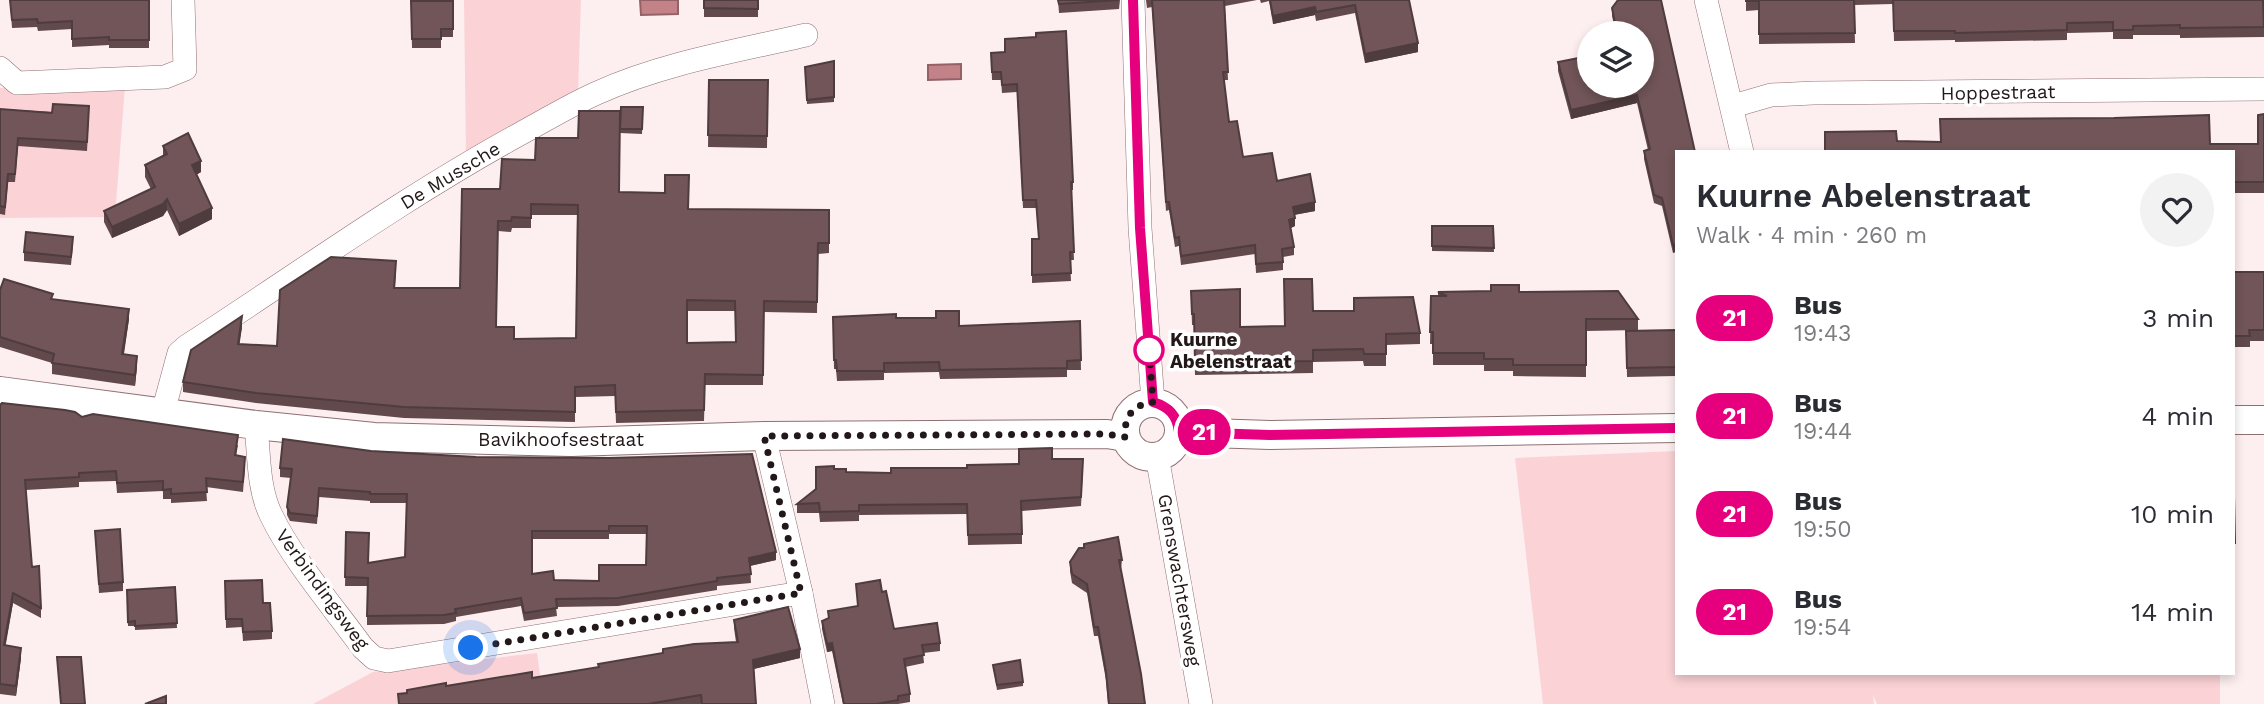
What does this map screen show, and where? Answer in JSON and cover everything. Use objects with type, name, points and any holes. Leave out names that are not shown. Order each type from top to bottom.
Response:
[{"type":"street","points":[[0,68],[17,83],[165,77],[185,69],[183,0]]},
{"type":"street","points":[[1133,0],[1140,228],[1153,402]]},
{"type":"street","points":[[1706,0],[1742,150]]},
{"type":"street","name":"De Mussche","points":[[163,412],[179,353],[187,346],[377,219],[481,155],[598,92],[673,66],[806,35]]},
{"type":"street","name":"Hoppestraat","points":[[1733,106],[1771,95],[1814,93],[2264,89]]},
{"type":"street","name":"Bavikhoofsestraat","points":[[0,391],[256,425],[374,436],[572,442],[764,436],[1107,434],[1125,437]]},
{"type":"street","points":[[1153,402],[1172,412],[1179,432],[1175,443],[1167,452],[1147,456],[1138,453],[1125,437],[1126,420],[1130,413],[1144,403],[1153,402]]},
{"type":"street","points":[[2235,421],[2264,420]]},
{"type":"street","name":"Verbindingsweg","points":[[256,425],[262,481],[270,514],[363,648],[374,658],[388,661],[801,593]]},
{"type":"street","points":[[1179,432],[1270,435],[1675,428]]},
{"type":"street","points":[[764,436],[801,593],[823,704]]},
{"type":"street","name":"Grenswachtersweg","points":[[1157,456],[1201,704]]},
{"type":"shaded area","points":[[464,0],[581,0],[578,93],[466,156]]},
{"type":"shaded area","points":[[640,0],[678,0],[678,14],[641,15]]},
{"type":"shaded area","points":[[961,64],[961,79],[928,80],[928,65]]},
{"type":"shaded area","points":[[125,86],[115,217],[0,218],[0,88]]},
{"type":"shaded area","points":[[1675,451],[1675,675],[2220,675],[2220,704],[1877,704],[1873,695],[1874,704],[1543,704],[1515,458]]},
{"type":"shaded area","points":[[537,653],[544,704],[313,704],[373,672]]},
{"type":"building","points":[[10,0],[149,0],[149,40],[109,40],[109,37],[72,39],[72,21],[38,23],[37,19],[12,20]]},
{"type":"building","points":[[704,0],[758,0],[758,9],[704,8]]},
{"type":"building","points":[[1058,0],[1119,0],[1059,4]]},
{"type":"building","points":[[1152,0],[1224,0],[1228,72],[1223,72],[1229,122],[1237,121],[1243,157],[1272,153],[1277,181],[1310,174],[1315,202],[1293,207],[1295,218],[1289,220],[1294,247],[1282,249],[1283,262],[1256,264],[1255,245],[1181,256],[1179,237],[1175,238],[1169,202],[1166,202]]},
{"type":"building","points":[[1270,0],[1409,0],[1418,43],[1365,54],[1355,5],[1316,12],[1315,7],[1273,16]]},
{"type":"building","points":[[1618,0],[1661,0],[1695,150],[1675,150],[1673,245],[1662,198],[1654,195],[1644,151],[1650,149],[1638,98],[1654,98],[1654,21],[1615,21],[1612,8]]},
{"type":"building","points":[[1746,0],[1854,0],[1855,33],[1759,34],[1759,1]]},
{"type":"building","points":[[1893,0],[2263,0],[2264,27],[2180,28],[2180,25],[2133,26],[2133,30],[2113,30],[2113,22],[2067,23],[2067,30],[1955,33],[1894,31]]},
{"type":"building","points":[[411,1],[453,1],[453,29],[441,29],[441,39],[412,39]]},
{"type":"building","points":[[1066,31],[1074,252],[1070,252],[1071,273],[1032,275],[1032,239],[1039,239],[1036,200],[1023,200],[1017,84],[1002,85],[1001,72],[992,72],[991,53],[1005,52],[1005,39]]},
{"type":"building","points":[[1577,58],[1577,98],[1624,98],[1571,110],[1558,62]]},
{"type":"building","points":[[834,61],[834,97],[807,100],[805,67]]},
{"type":"building","points":[[709,80],[768,80],[767,136],[708,135]]},
{"type":"building","points":[[53,104],[89,106],[87,142],[18,138],[15,174],[8,174],[5,207],[0,206],[0,109],[52,113]]},
{"type":"building","points":[[621,107],[643,107],[642,129],[620,129]]},
{"type":"building","points":[[579,111],[620,111],[619,192],[665,193],[665,175],[689,175],[688,209],[829,210],[829,243],[818,243],[817,302],[764,301],[763,375],[705,374],[704,410],[616,412],[615,385],[575,387],[575,412],[404,407],[256,393],[183,382],[191,350],[242,316],[238,344],[277,346],[280,290],[331,257],[396,261],[394,288],[460,288],[462,189],[500,189],[502,159],[535,160],[536,138],[578,138]],"holes":[[[531,204],[578,205],[576,338],[514,339],[514,327],[496,327],[498,221],[511,221],[512,217],[531,218]],[[687,300],[735,301],[736,342],[687,343]]]},
{"type":"building","points":[[2264,114],[2264,182],[2235,182],[2235,150],[1825,150],[1825,132],[1896,131],[1897,141],[1941,142],[1940,119],[2209,115],[2210,144],[2258,144],[2258,115]]},
{"type":"building","points":[[188,133],[201,161],[192,165],[212,208],[179,224],[167,199],[163,204],[112,227],[104,211],[155,187],[145,165],[167,154],[163,146]]},
{"type":"building","points":[[1432,226],[1493,226],[1494,248],[1432,246]]},
{"type":"building","points":[[26,232],[73,237],[71,257],[24,252]]},
{"type":"building","points":[[2235,272],[2264,272],[2264,330],[2249,330],[2250,336],[2235,336]]},
{"type":"building","points":[[4,279],[53,294],[51,299],[129,309],[122,354],[137,356],[135,375],[52,363],[54,354],[0,337],[0,290]]},
{"type":"building","points":[[1284,279],[1312,279],[1313,311],[1354,311],[1354,298],[1413,297],[1420,333],[1386,334],[1386,354],[1364,354],[1363,349],[1313,350],[1313,361],[1195,363],[1191,291],[1240,289],[1240,327],[1285,326]]},
{"type":"building","points":[[1491,285],[1519,285],[1519,292],[1618,291],[1638,319],[1586,319],[1586,365],[1513,365],[1513,359],[1484,359],[1484,353],[1433,353],[1433,332],[1430,332],[1431,296],[1447,296],[1438,292],[1491,291]]},
{"type":"building","points":[[936,311],[959,311],[959,326],[1080,321],[1081,360],[1067,361],[1067,368],[940,370],[939,362],[884,363],[884,371],[837,371],[834,360],[833,317],[896,314],[896,318],[936,318]]},
{"type":"building","points":[[1675,330],[1675,367],[1627,368],[1626,331]]},
{"type":"building","points":[[2,403],[65,410],[82,417],[93,414],[238,435],[235,455],[245,457],[243,482],[206,478],[207,492],[171,494],[171,489],[163,490],[163,481],[117,483],[116,471],[79,473],[79,477],[25,480],[32,567],[39,566],[41,608],[13,593],[4,645],[21,648],[16,686],[0,684]]},
{"type":"building","points":[[283,439],[371,451],[476,457],[610,458],[752,454],[776,552],[749,558],[751,574],[717,578],[717,581],[618,598],[556,599],[557,608],[524,613],[521,598],[455,609],[456,613],[444,615],[367,616],[368,578],[345,577],[346,532],[369,533],[368,563],[405,557],[407,494],[370,494],[319,488],[317,516],[290,513],[287,507],[292,469],[280,468]],"holes":[[[609,526],[647,526],[646,565],[599,565],[599,581],[554,580],[553,571],[532,574],[532,531],[609,531]]]},
{"type":"building","points":[[1052,448],[1052,459],[1083,459],[1081,497],[1021,501],[1022,534],[968,535],[967,504],[859,505],[859,511],[820,512],[819,503],[797,504],[816,489],[816,467],[834,466],[834,469],[846,469],[846,472],[891,473],[891,468],[967,468],[967,465],[1019,464],[1019,449]]},
{"type":"building","points":[[120,529],[123,582],[99,584],[95,531]]},
{"type":"building","points":[[1118,537],[1122,560],[1119,560],[1145,704],[1109,704],[1098,627],[1094,627],[1087,584],[1072,574],[1070,562],[1079,548],[1084,548],[1084,544]]},
{"type":"building","points":[[262,580],[263,603],[270,603],[272,631],[243,632],[242,619],[226,619],[225,581]]},
{"type":"building","points":[[880,580],[882,592],[886,591],[894,629],[937,623],[940,643],[922,645],[924,655],[904,659],[910,694],[898,696],[898,700],[877,704],[844,704],[832,643],[827,644],[822,621],[829,618],[828,611],[858,606],[856,584]]},
{"type":"building","points":[[175,587],[177,623],[135,626],[135,621],[128,622],[127,590]]},
{"type":"building","points":[[788,607],[800,649],[753,660],[756,704],[702,704],[701,695],[648,704],[399,704],[398,694],[407,693],[407,690],[532,672],[532,678],[663,653],[663,649],[738,642],[734,620]]},
{"type":"building","points":[[57,657],[81,657],[85,704],[61,704]]},
{"type":"building","points":[[1020,660],[1023,682],[997,685],[993,665]]},
{"type":"building","points":[[166,696],[166,704],[145,704]]},
{"type":"bus line","name":"21","points":[[1133,0],[1140,228],[1153,402],[1172,412],[1179,432],[1270,435],[1675,428]]},
{"type":"place","name":"Kuurne Abelenstraat","points":[[1149,350]]},
{"type":"route","points":[[471,648],[801,593],[764,436],[1107,434],[1125,437],[1126,420],[1130,413],[1144,403],[1153,402],[1149,350]]}]
